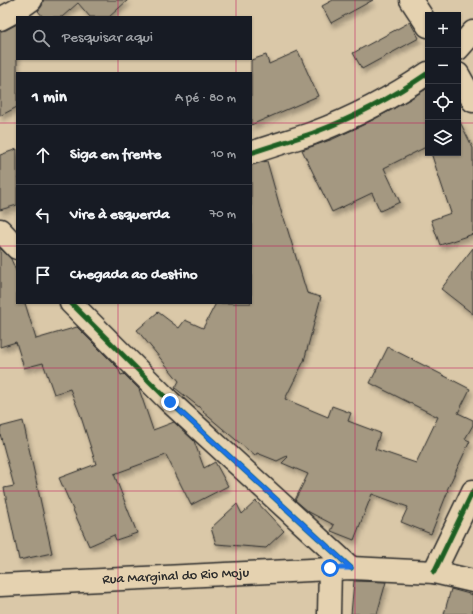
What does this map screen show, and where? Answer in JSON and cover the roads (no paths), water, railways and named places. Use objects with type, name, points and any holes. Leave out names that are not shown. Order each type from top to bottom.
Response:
[{"type":"street","points":[[0,19],[18,10],[31,0]]},
{"type":"street","points":[[411,0],[425,21]]},
{"type":"street","points":[[460,48],[473,32]]},
{"type":"street","points":[[252,153],[313,132],[360,112],[410,86],[425,75]]},
{"type":"street","points":[[461,79],[473,101]]},
{"type":"street","points":[[73,304],[170,402],[341,568],[329,614]]},
{"type":"street","points":[[434,572],[473,491]]},
{"type":"street","name":"Rua Marginal do Rio Moju","points":[[0,585],[341,568],[434,572],[473,581]]}]
